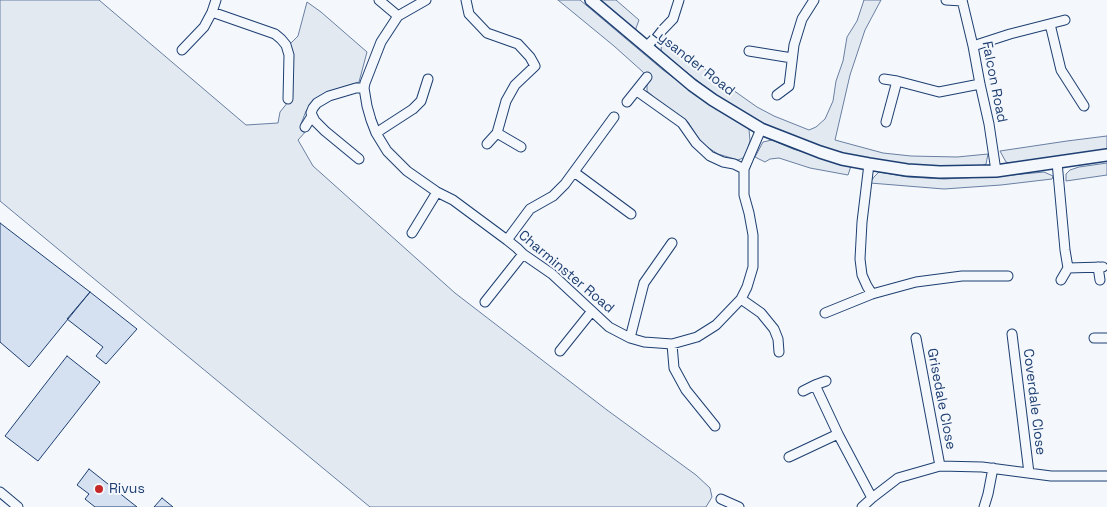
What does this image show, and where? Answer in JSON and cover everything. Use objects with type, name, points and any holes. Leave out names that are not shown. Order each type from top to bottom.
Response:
[{"type":"street","points":[[182,50],[204,26],[216,0]]},
{"type":"street","points":[[378,0],[398,16]]},
{"type":"street","name":"Charminster Road","points":[[426,0],[398,16],[381,42],[375,56],[364,88],[370,120],[376,133],[387,151],[407,171],[437,192],[453,200],[507,240],[522,254],[552,274],[609,327],[630,338],[644,342],[672,344],[697,337],[716,325],[741,298],[747,287],[753,267],[753,235],[744,195],[744,169],[761,129]]},
{"type":"street","points":[[466,0],[469,14],[487,33],[518,44],[530,57],[535,66],[515,85],[506,101],[497,133],[487,144]]},
{"type":"street","name":"Lysander Road","points":[[591,0],[692,85],[735,114],[761,129],[815,150],[869,164],[922,172],[996,171],[1107,155]]},
{"type":"street","points":[[647,46],[673,19],[679,0]]},
{"type":"street","points":[[777,95],[790,86],[792,58],[799,26],[814,0]]},
{"type":"street","points":[[946,0],[962,1]]},
{"type":"street","name":"Falcon Road","points":[[962,1],[989,124],[996,171]]},
{"type":"street","points":[[212,12],[275,34],[282,39],[289,55],[288,99]]},
{"type":"street","points":[[973,46],[1065,20]]},
{"type":"street","points":[[1050,24],[1061,70],[1084,106]]},
{"type":"street","points":[[750,51],[792,58]]},
{"type":"street","points":[[627,102],[648,77]]},
{"type":"street","points":[[376,133],[413,109],[421,101],[428,79]]},
{"type":"street","points":[[884,79],[939,92],[980,84]]},
{"type":"street","points":[[886,122],[897,81]]},
{"type":"street","points":[[359,160],[325,131],[315,121],[311,113],[317,103],[330,96],[356,88],[364,88]]},
{"type":"street","points":[[637,91],[682,123],[696,143],[710,156],[744,169]]},
{"type":"street","points":[[305,127],[312,116]]},
{"type":"street","points":[[507,240],[530,209],[553,196],[565,184],[614,117]]},
{"type":"street","points":[[497,133],[521,147]]},
{"type":"street","points":[[1057,162],[1068,268],[1061,280]]},
{"type":"street","points":[[869,164],[860,259],[862,275],[872,294]]},
{"type":"street","points":[[574,172],[631,214]]},
{"type":"street","points":[[412,233],[437,192]]},
{"type":"street","points":[[630,338],[644,283],[672,242]]},
{"type":"street","points":[[485,302],[522,254]]},
{"type":"street","points":[[1068,268],[1100,267],[1100,280]]},
{"type":"street","points":[[825,313],[872,294],[916,282],[962,276],[1008,276]]},
{"type":"street","points":[[741,298],[761,313],[774,329],[778,340],[779,352]]},
{"type":"street","points":[[560,351],[592,311]]},
{"type":"street","name":"Coverdale Close","points":[[1012,334],[1029,473]]},
{"type":"street","name":"Grisedale Close","points":[[916,338],[940,466]]},
{"type":"street","points":[[1094,338],[1107,338]]},
{"type":"street","points":[[672,344],[674,368],[686,390],[715,426]]},
{"type":"street","points":[[803,391],[826,381]]},
{"type":"street","points":[[816,385],[838,434],[872,498]]},
{"type":"street","points":[[789,457],[838,434]]},
{"type":"street","points":[[862,507],[898,478],[940,466],[994,468],[1051,476],[1107,476]]},
{"type":"street","points":[[984,507],[994,468]]},
{"type":"street","points":[[0,492],[18,507]]},
{"type":"street","points":[[721,499],[739,507]]},
{"type":"shaded area","points":[[0,0],[99,0],[246,125],[278,123],[280,112],[288,102],[287,47],[298,36],[307,2],[321,12],[367,52],[359,82],[328,92],[315,100],[306,111],[301,124],[308,129],[298,140],[313,166],[455,293],[607,410],[696,475],[710,488],[712,497],[706,507],[370,507],[0,201]]},
{"type":"shaded area","points":[[558,0],[580,0],[663,70],[749,129],[750,141],[743,158],[738,160],[718,154],[701,143],[688,122],[666,108],[647,91],[647,78],[643,72]]},
{"type":"shaded area","points":[[599,0],[616,0],[639,20],[635,31]]},
{"type":"shaded area","points":[[864,0],[881,0],[865,30],[850,75],[835,140],[883,153],[911,156],[957,157],[988,154],[986,164],[979,167],[954,168],[906,166],[840,153],[805,142],[763,123],[718,97],[661,52],[662,36],[757,107],[809,130],[825,119],[833,101],[847,37],[857,21]]},
{"type":"shaded area","points":[[1107,136],[1107,150],[1012,164],[1006,162],[1000,151],[1067,141]]},
{"type":"shaded area","points":[[772,140],[793,149],[851,166],[848,175],[810,168],[779,158],[770,159],[765,162],[755,157],[763,142]]},
{"type":"shaded area","points":[[1107,163],[1107,175],[1066,181],[1066,174],[1070,170]]},
{"type":"shaded area","points":[[879,172],[908,177],[944,179],[1044,172],[1053,176],[1052,179],[944,189],[870,183]]},
{"type":"building","points":[[0,223],[90,292],[29,367],[0,342]]},
{"type":"building","points":[[90,292],[137,329],[106,364],[96,356],[103,347],[67,319]]},
{"type":"building","points":[[67,356],[100,382],[38,461],[5,436]]},
{"type":"building","name":"Rivus","points":[[89,469],[137,507],[95,507],[85,499],[89,494],[77,485]]},
{"type":"building","points":[[162,498],[173,507],[154,507]]},
{"type":"place","name":"Rivus","points":[[99,489]]}]
